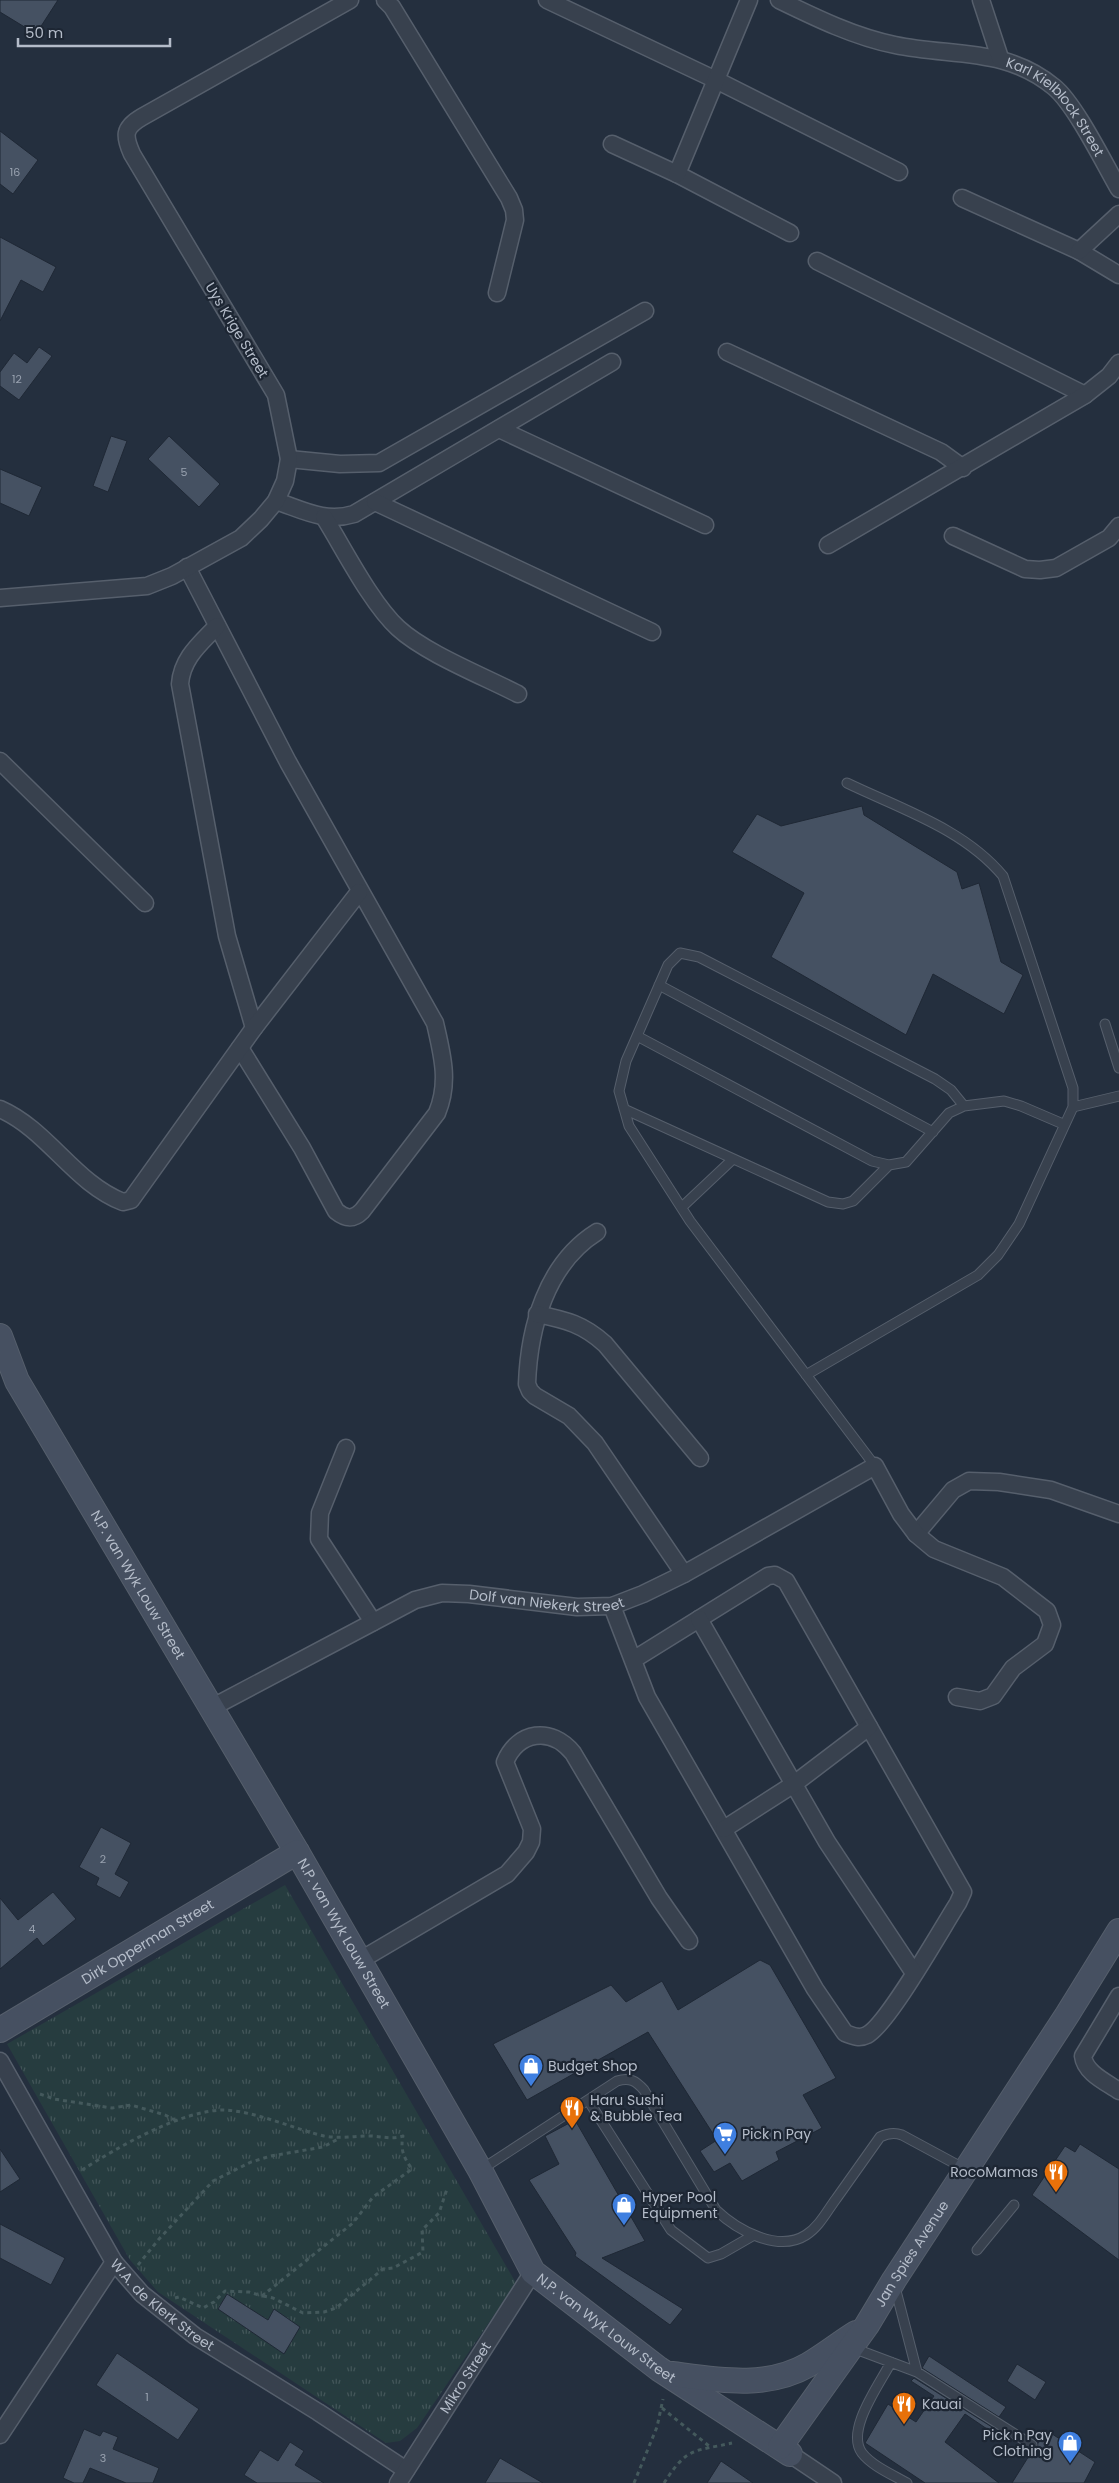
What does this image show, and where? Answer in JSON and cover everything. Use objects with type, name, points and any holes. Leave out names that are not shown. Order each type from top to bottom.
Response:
[{"type":"street","name":"Uys Krige Street","points":[[0,598],[146,586],[187,567],[241,538],[276,501],[284,481],[289,459],[276,395],[132,154],[126,134],[128,127],[142,117],[350,0]]},
{"type":"street","points":[[385,0],[392,7],[463,121],[509,198],[514,210],[515,220],[496,293]]},
{"type":"street","points":[[547,0],[716,80],[899,172]]},
{"type":"street","points":[[677,174],[749,0]]},
{"type":"street","name":"Karl Kielblock Street","points":[[779,0],[826,23],[894,45],[1000,58],[1033,72],[1055,88],[1071,108],[1119,189]]},
{"type":"street","points":[[981,0],[1000,58]]},
{"type":"street","points":[[612,144],[677,174],[790,233]]},
{"type":"street","points":[[962,198],[1079,252],[1119,275]]},
{"type":"street","points":[[1079,252],[1119,214]]},
{"type":"street","points":[[817,261],[1085,395]]},
{"type":"street","points":[[289,459],[340,464],[379,463],[645,310]]},
{"type":"street","points":[[727,352],[941,452],[963,468]]},
{"type":"street","points":[[276,501],[324,517],[339,518],[354,514],[612,362]]},
{"type":"street","points":[[828,545],[963,468],[1085,395],[1109,376],[1119,363]]},
{"type":"street","points":[[499,429],[705,525]]},
{"type":"street","points":[[375,502],[652,632]]},
{"type":"street","points":[[324,517],[385,615],[398,628],[414,641],[518,694]]},
{"type":"street","points":[[953,536],[1025,569],[1040,570],[1056,568],[1064,564],[1109,538],[1119,526]]},
{"type":"street","points":[[187,567],[288,762],[359,892],[435,1022],[445,1070],[444,1089],[437,1113],[360,1214],[346,1218],[336,1211],[302,1148],[240,1048]]},
{"type":"street","points":[[217,626],[188,657],[181,673],[180,684],[227,936],[254,1028]]},
{"type":"street","points":[[0,761],[145,903]]},
{"type":"street","points":[[0,1109],[30,1127],[96,1188],[123,1202],[132,1200],[254,1028],[359,892]]},
{"type":"street","points":[[597,1232],[586,1239],[556,1274],[537,1314],[527,1384],[530,1391],[569,1416],[595,1443],[684,1574]]},
{"type":"street","points":[[537,1314],[590,1330],[606,1344],[700,1458]]},
{"type":"street","name":"N.P. van Wyk Louw Street","points":[[0,1336],[18,1381],[297,1852],[480,2170],[533,2272],[659,2369],[785,2450]]},
{"type":"street","points":[[346,1448],[320,1513],[319,1539],[373,1622]]},
{"type":"street","points":[[875,1466],[901,1514],[916,1534],[934,1549],[1003,1577],[1047,1611],[1052,1626],[1045,1644],[1013,1668],[992,1696],[980,1701],[957,1697]]},
{"type":"street","name":"Dolf van Niekerk Street","points":[[212,1708],[415,1600],[442,1593],[469,1594],[577,1607],[612,1606],[643,1594],[684,1574],[875,1466]]},
{"type":"street","points":[[916,1534],[953,1490],[969,1481],[998,1482],[1051,1490],[1119,1514]]},
{"type":"street","points":[[612,1606],[633,1660],[648,1696],[815,1989],[845,2033],[861,2037],[869,2034],[891,2008],[958,1903],[963,1892],[786,1581],[781,1577],[768,1576],[633,1660]]},
{"type":"street","points":[[699,1619],[827,1842],[914,1973]]},
{"type":"street","points":[[724,1829],[794,1784],[869,1727]]},
{"type":"street","points":[[359,1961],[507,1874],[526,1852],[531,1842],[532,1829],[505,1762],[508,1754],[516,1746],[541,1734],[560,1739],[573,1753],[659,1898],[689,1941]]},
{"type":"street","name":"Dirk Opperman Street","points":[[0,2030],[297,1852]]},
{"type":"street","name":"Jan Spies Avenue","points":[[785,2450],[867,2326],[894,2280],[967,2170],[1119,1931]]},
{"type":"street","points":[[1119,1996],[1083,2056],[1086,2065],[1094,2074],[1119,2091]]},
{"type":"street","name":"W.A. de Klerk Street","points":[[0,2061],[114,2262],[142,2294],[195,2336],[318,2412],[402,2477]]},
{"type":"street","points":[[0,2435],[114,2262]]},
{"type":"street","name":"Mikro Street","points":[[402,2477],[533,2272]]},
{"type":"street","points":[[659,2369],[670,2373],[720,2381],[751,2381],[778,2376],[807,2366],[867,2326]]},
{"type":"street","points":[[785,2450],[833,2483]]},
{"type":"lane","points":[[806,1375],[978,1275],[992,1262],[1019,1224],[1060,1135],[1063,1124],[1073,1107],[1073,1088],[1003,876],[989,859],[964,839],[847,783]]},
{"type":"lane","points":[[875,1466],[682,1207],[630,1126],[619,1091],[626,1061],[668,965],[680,953],[699,957],[934,1079],[951,1090],[964,1106]]},
{"type":"lane","points":[[659,986],[933,1132]]},
{"type":"lane","points":[[1105,1024],[1119,1068]]},
{"type":"lane","points":[[637,1036],[872,1161],[889,1165],[906,1162],[948,1113],[964,1106],[1004,1102],[1021,1106],[1063,1124]]},
{"type":"lane","points":[[1073,1107],[1119,1096]]},
{"type":"lane","points":[[624,1109],[828,1202],[843,1204],[853,1201],[889,1165]]},
{"type":"lane","points":[[682,1207],[733,1159]]},
{"type":"lane","points":[[480,2170],[624,2079],[634,2080],[639,2084],[716,2210],[730,2223],[754,2235],[774,2240],[791,2240],[806,2235],[819,2222],[880,2137],[886,2134],[902,2135],[967,2170]]},
{"type":"lane","points":[[588,2100],[671,2230],[695,2250],[708,2258],[754,2235]]},
{"type":"lane","points":[[977,2250],[1014,2205]]},
{"type":"lane","points":[[894,2280],[917,2372]]},
{"type":"lane","points":[[852,2348],[917,2372],[1032,2445]]},
{"type":"lane","points":[[891,2362],[863,2415],[856,2442],[863,2454],[907,2483]]},
{"type":"path","points":[[32,2092],[54,2099],[112,2108],[130,2106],[165,2115],[177,2121]]},
{"type":"path","points":[[80,2172],[103,2157],[177,2121],[202,2112],[227,2110],[324,2136],[340,2138],[370,2136],[393,2139],[403,2136],[401,2147],[403,2155],[412,2169],[374,2198],[353,2223],[330,2244],[262,2296]]},
{"type":"path","points":[[138,2266],[159,2239],[213,2181],[251,2162],[271,2156],[324,2147],[340,2138]]},
{"type":"path","points":[[168,2300],[179,2297],[203,2308],[214,2302],[225,2291],[249,2292],[273,2298],[303,2313],[324,2312],[336,2308],[383,2269],[393,2268],[423,2252],[422,2230],[439,2213],[447,2189]]},
{"type":"path","points":[[634,2483],[652,2440],[663,2399]]},
{"type":"path","points":[[662,2408],[709,2446]]},
{"type":"path","points":[[664,2483],[680,2460],[695,2450],[732,2443]]},
{"type":"green space","points":[[285,1885],[516,2283],[417,2428],[400,2441],[386,2443],[158,2292],[130,2260],[7,2044]]},
{"type":"building","points":[[0,0],[58,0],[36,34],[0,12]]},
{"type":"building","points":[[0,131],[38,160],[13,194],[0,184]]},
{"type":"building","points":[[0,237],[56,267],[43,292],[21,280],[0,321]]},
{"type":"building","points":[[39,347],[52,356],[19,400],[0,386],[0,372],[14,353],[27,363]]},
{"type":"building","points":[[111,436],[127,441],[108,492],[93,486]]},
{"type":"building","points":[[169,436],[220,484],[199,507],[148,459]]},
{"type":"building","points":[[0,469],[42,487],[29,516],[0,503]]},
{"type":"building","points":[[862,806],[864,815],[957,872],[962,889],[979,883],[1001,962],[1023,975],[1004,1014],[933,974],[906,1035],[771,957],[804,893],[732,852],[757,814],[781,826]]},
{"type":"building","points":[[101,1827],[131,1843],[115,1874],[129,1882],[120,1898],[96,1885],[99,1878],[79,1867]]},
{"type":"building","points":[[53,1892],[76,1919],[43,1946],[37,1938],[0,1969],[0,1898],[18,1920]]},
{"type":"building","points":[[760,1960],[770,1965],[836,2078],[803,2095],[822,2128],[776,2152],[779,2160],[742,2181],[730,2163],[714,2172],[700,2151],[717,2140],[648,2032],[527,2100],[493,2044],[611,1985],[626,2002],[662,1981],[678,2010]]},
{"type":"building","points":[[575,2120],[645,2241],[602,2258],[683,2309],[670,2325],[575,2256],[576,2253],[529,2180],[559,2164],[545,2136]]},
{"type":"building","points":[[1080,2144],[1119,2169],[1119,2260],[1032,2195],[1065,2146],[1075,2152]]},
{"type":"building","points":[[0,2149],[20,2179],[0,2192]]},
{"type":"building","points":[[0,2224],[65,2258],[51,2285],[0,2258]]},
{"type":"building","points":[[227,2294],[268,2320],[274,2309],[300,2327],[284,2354],[218,2309]]},
{"type":"building","points":[[117,2353],[199,2409],[178,2440],[96,2385]]},
{"type":"building","points":[[929,2356],[1006,2407],[999,2417],[922,2368]]},
{"type":"building","points":[[1017,2364],[1046,2382],[1035,2400],[1007,2381]]},
{"type":"building","points":[[914,2378],[992,2427],[990,2431],[965,2414],[945,2442],[999,2483],[925,2483],[865,2443],[888,2404],[916,2422],[934,2396],[911,2381]]},
{"type":"building","points":[[84,2429],[100,2436],[103,2431],[118,2437],[113,2449],[159,2468],[153,2483],[126,2483],[90,2468],[83,2483],[74,2483],[63,2478]]},
{"type":"building","points":[[1046,2430],[1095,2462],[1084,2483],[1012,2483],[1032,2451],[1037,2449],[1038,2443]]},
{"type":"building","points":[[290,2442],[304,2451],[295,2465],[324,2483],[257,2483],[244,2475],[260,2450],[278,2461]]},
{"type":"building","points":[[500,2458],[543,2483],[485,2483]]},
{"type":"building","points":[[721,2461],[753,2483],[707,2483]]},
{"type":"place","name":"Budget Shop","points":[[531,2087]]},
{"type":"place","name":"Haru Sushi & Bubble Tea","points":[[572,2129]]},
{"type":"place","name":"Pick n Pay","points":[[725,2155]]},
{"type":"place","name":"RocoMamas","points":[[1056,2193]]},
{"type":"place","name":"Hyper Pool Equipment","points":[[624,2226]]},
{"type":"place","name":"Kauai","points":[[904,2425]]},
{"type":"place","name":"Pick n Pay Clothing","points":[[1070,2464]]}]
